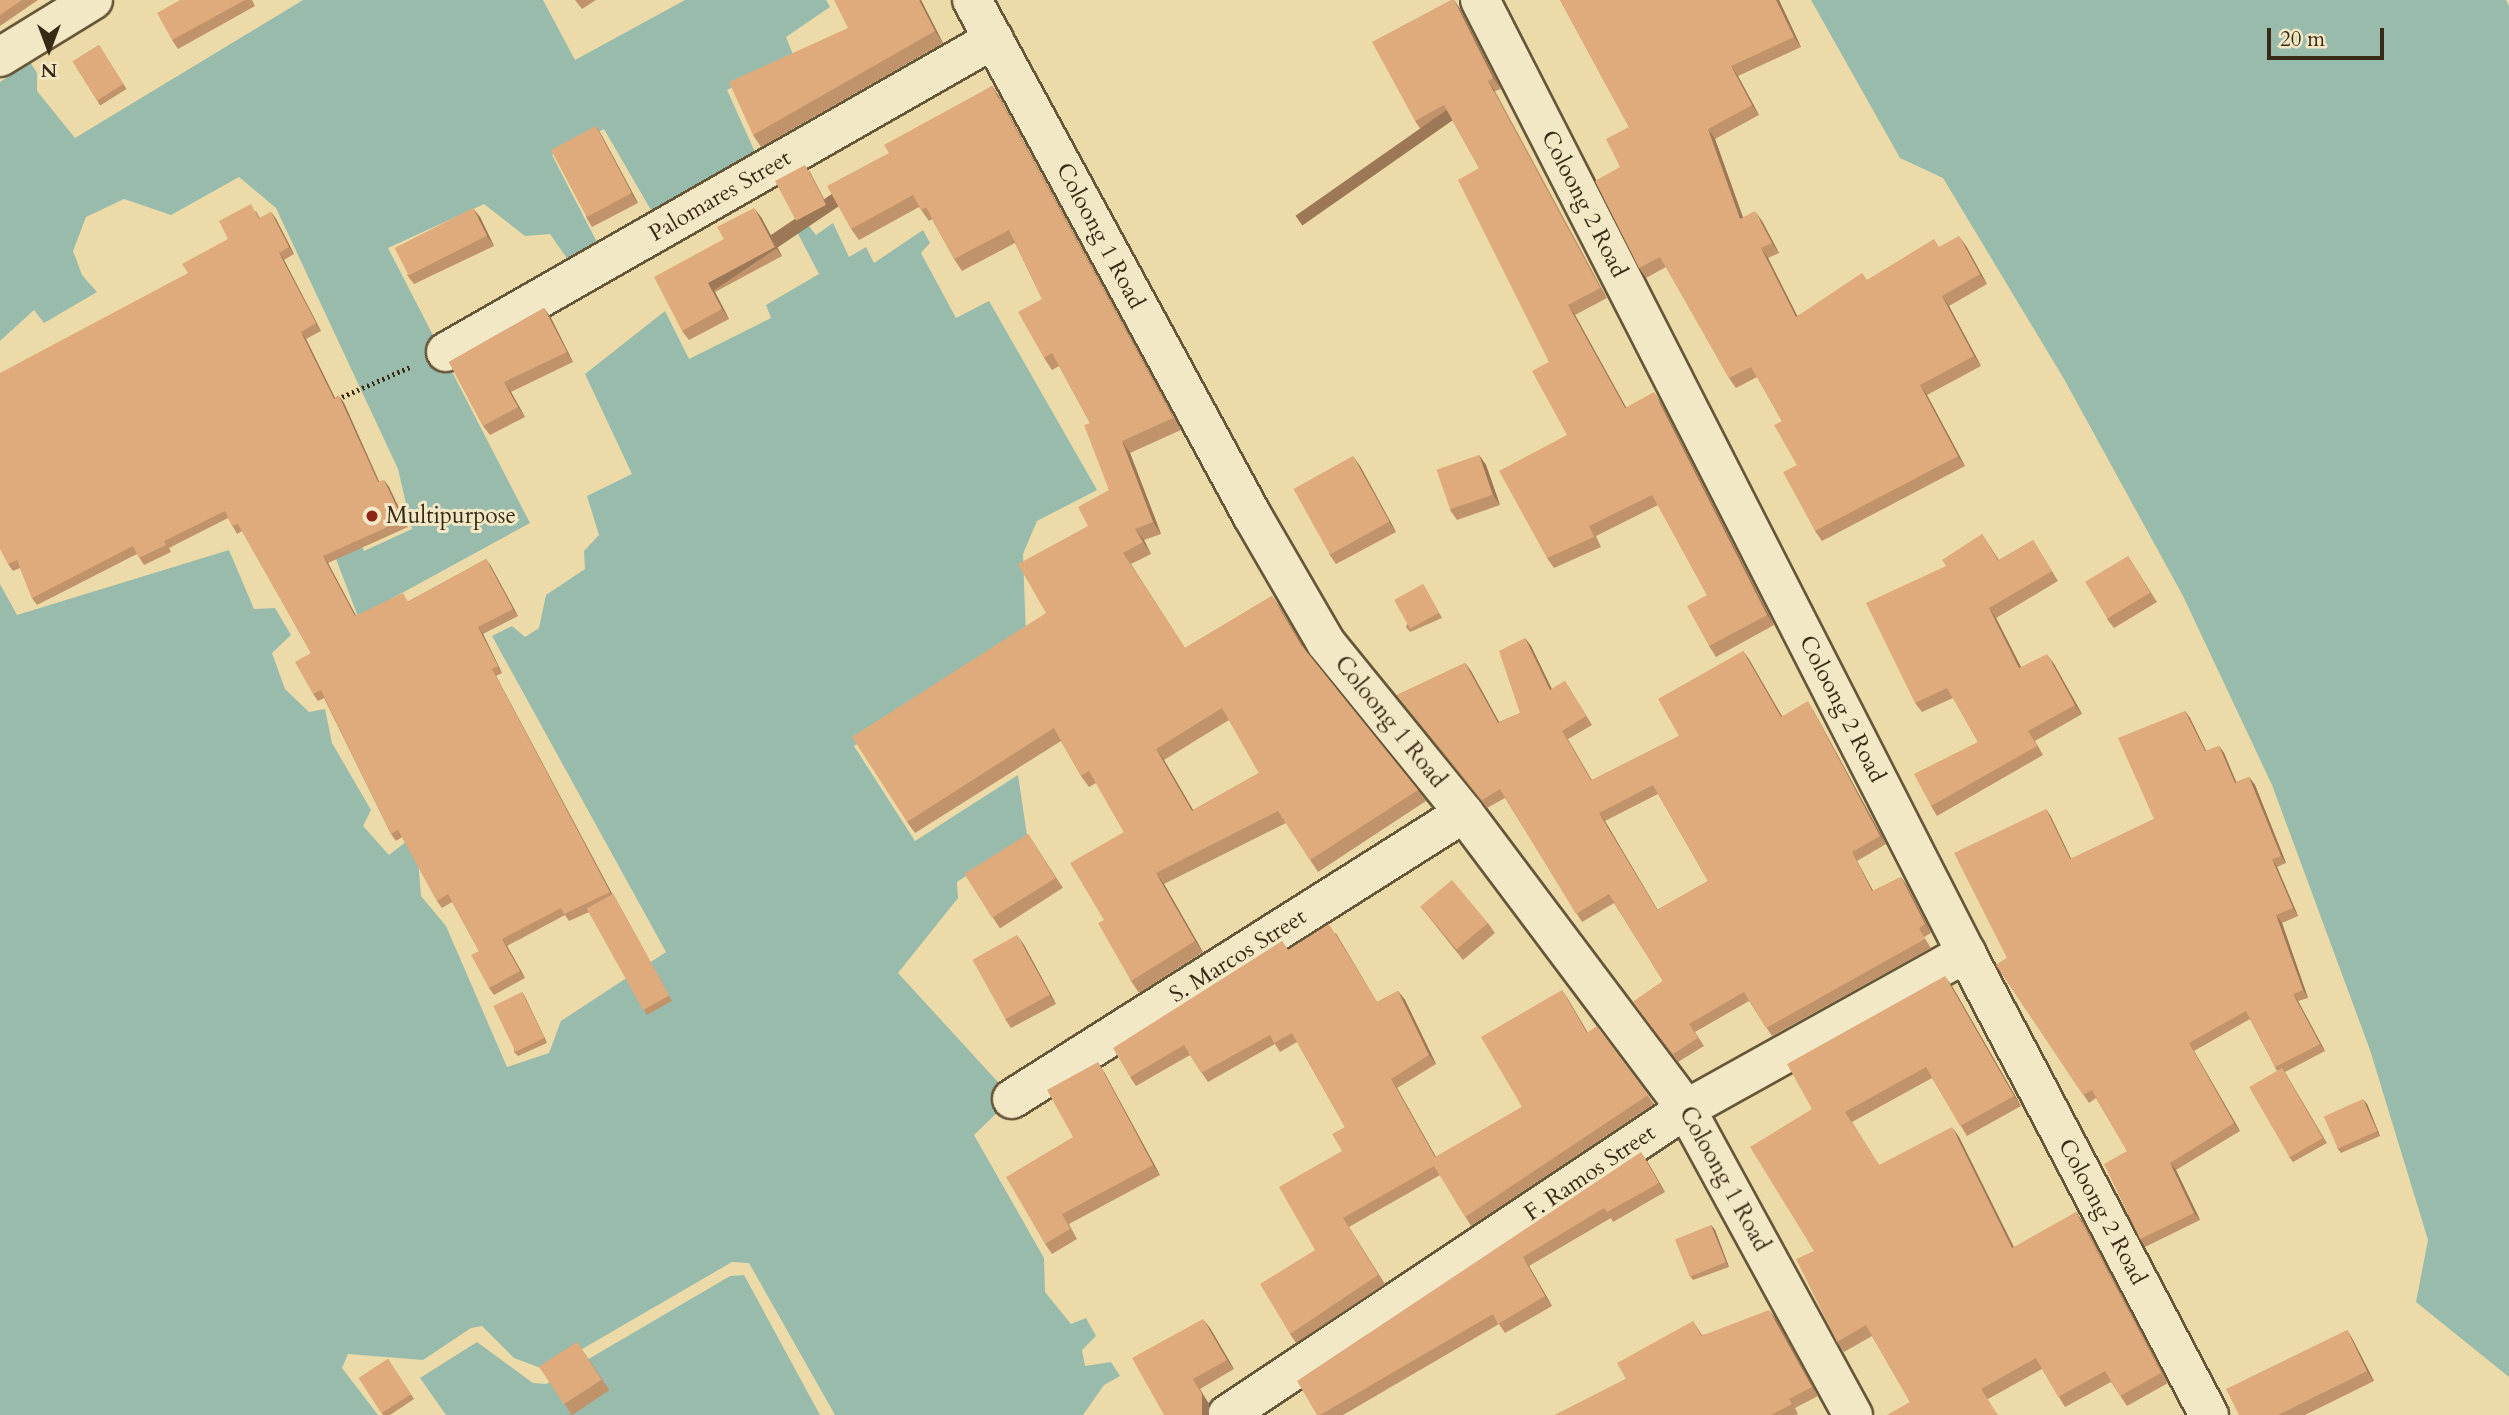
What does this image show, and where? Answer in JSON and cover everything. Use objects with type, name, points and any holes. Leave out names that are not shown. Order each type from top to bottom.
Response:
[{"type":"street","points":[[0,57],[93,0]]},
{"type":"street","name":"Coloong 1 Road","points":[[972,0],[1253,517],[1326,643],[1464,813],[1686,1109],[1853,1415]]},
{"type":"street","name":"Coloong 2 Road","points":[[1480,0],[1966,953],[2209,1415]]},
{"type":"street","name":"Palomares Street","points":[[446,352],[994,39]]},
{"type":"street","name":"S. Marcos Street","points":[[1012,1099],[1464,813]]},
{"type":"street","name":"F. Ramos Street","points":[[1227,1415],[1686,1109],[1966,953]]},
{"type":"path","points":[[336,399],[446,352]]},
{"type":"shaded area","points":[[303,0],[543,0],[575,60],[685,0],[826,0],[830,7],[786,37],[794,57],[727,90],[759,161],[655,217],[604,129],[552,155],[601,250],[571,264],[550,234],[525,236],[484,204],[388,248],[530,523],[358,617],[315,503],[346,506],[364,551],[412,529],[398,469],[276,208],[239,177],[171,215],[124,199],[86,217],[73,251],[82,275],[97,292],[44,323],[34,310],[0,341],[0,82],[30,62],[37,73],[37,91],[75,138]]},
{"type":"shaded area","points":[[1811,0],[2506,0],[2509,6],[2509,1377],[2416,1302],[2428,1240],[2370,1050],[2272,785],[2183,596],[2064,379],[1943,178],[1900,158]]},
{"type":"shaded area","points":[[833,223],[849,257],[866,247],[874,263],[923,230],[930,243],[921,253],[956,318],[989,301],[1097,490],[1037,521],[1023,554],[1026,636],[854,746],[915,841],[1018,775],[1027,835],[957,882],[958,898],[898,973],[997,1081],[1003,1107],[974,1135],[1044,1258],[1045,1292],[1071,1324],[1086,1318],[1096,1336],[1082,1350],[1085,1366],[1111,1362],[1120,1376],[1104,1385],[1083,1415],[835,1415],[749,1263],[732,1262],[546,1370],[514,1358],[482,1326],[471,1328],[423,1360],[348,1354],[342,1368],[378,1415],[0,1415],[0,584],[17,615],[229,550],[254,609],[275,608],[291,635],[272,653],[285,689],[309,712],[325,709],[332,743],[371,810],[363,826],[389,855],[416,834],[421,896],[446,926],[507,1067],[549,1053],[561,1021],[666,952],[492,636],[512,626],[525,637],[539,628],[546,595],[585,569],[584,551],[599,535],[587,496],[632,474],[585,374],[665,311],[689,359],[771,318],[766,305],[819,274],[797,232],[809,226],[816,235]]},
{"type":"shaded area","points":[[744,1275],[820,1415],[446,1415],[420,1378],[477,1342],[533,1383],[546,1384],[730,1276]]},
{"type":"building","points":[[0,0],[22,0],[0,15]]},
{"type":"building","points":[[180,0],[245,0],[172,40],[157,13]]},
{"type":"building","points":[[834,0],[919,0],[935,31],[753,135],[729,82],[848,28]]},
{"type":"building","points":[[1454,0],[1493,78],[1488,81],[1600,288],[1568,305],[1625,408],[1654,392],[1767,615],[1709,646],[1687,606],[1707,595],[1652,495],[1589,526],[1594,537],[1547,558],[1499,471],[1567,435],[1532,371],[1549,362],[1458,180],[1479,168],[1444,105],[1415,121],[1372,42]]},
{"type":"building","points":[[1560,0],[1776,0],[1794,37],[1731,66],[1752,105],[1708,129],[1740,219],[1755,211],[1772,243],[1761,248],[1796,317],[1862,273],[1867,280],[1934,239],[1939,247],[1959,236],[1980,274],[1942,296],[1974,356],[1920,385],[1958,456],[1815,531],[1783,472],[1797,465],[1774,425],[1782,421],[1751,367],[1729,378],[1660,257],[1639,268],[1595,181],[1620,167],[1606,139],[1629,127]]},
{"type":"building","points":[[99,45],[123,84],[97,100],[73,61]]},
{"type":"building","points":[[992,86],[1173,418],[1122,441],[1153,522],[1135,529],[1143,542],[1123,553],[1185,648],[1272,596],[1301,645],[1418,790],[1310,860],[1278,811],[1156,873],[1195,941],[1131,981],[1098,923],[1104,920],[1070,863],[1124,832],[1089,771],[1081,776],[1054,728],[907,822],[852,737],[1046,613],[1018,564],[1088,526],[1078,507],[1109,490],[1084,425],[1090,423],[1052,353],[1044,358],[1018,312],[1042,299],[1009,230],[954,259],[926,207],[921,210],[913,195],[851,229],[827,186],[889,153],[884,145]],"holes":[[[1222,708],[1259,773],[1192,811],[1156,749]]]},
{"type":"building","points":[[596,126],[632,193],[587,217],[551,150]]},
{"type":"building","points":[[805,165],[826,205],[796,221],[775,181]]},
{"type":"building","points":[[251,204],[259,219],[271,212],[289,247],[279,253],[316,323],[301,332],[334,399],[339,396],[378,482],[384,480],[403,520],[323,556],[355,616],[403,593],[408,602],[486,559],[513,609],[478,627],[498,666],[492,669],[610,892],[564,914],[561,908],[502,939],[520,971],[489,988],[471,955],[479,951],[448,894],[437,901],[398,830],[391,834],[321,690],[313,694],[295,662],[311,653],[238,524],[232,526],[225,511],[164,541],[166,545],[139,558],[133,546],[32,598],[17,560],[8,564],[0,549],[0,373],[188,273],[182,264],[228,239],[219,221]]},
{"type":"building","points":[[473,208],[487,236],[409,276],[395,248]]},
{"type":"building","points":[[754,208],[775,247],[708,283],[722,309],[682,331],[654,277],[724,239],[717,227]]},
{"type":"building","points":[[544,308],[567,352],[504,382],[518,407],[483,426],[449,362]]},
{"type":"building","points":[[1479,455],[1493,495],[1450,509],[1436,470]]},
{"type":"building","points":[[1353,456],[1389,522],[1330,555],[1294,489]]},
{"type":"building","points":[[1982,534],[1998,561],[2033,540],[2052,571],[1989,608],[2019,668],[2047,654],[2075,705],[2028,731],[2037,746],[1931,806],[1914,774],[1978,742],[1947,688],[1915,703],[1866,603],[1946,566],[1942,560]]},
{"type":"building","points":[[2128,556],[2150,593],[2107,619],[2085,582]]},
{"type":"building","points":[[1423,584],[1439,613],[1410,629],[1394,600]]},
{"type":"building","points":[[1525,638],[1550,690],[1565,681],[1586,716],[1562,731],[1591,781],[1679,736],[1658,699],[1743,651],[1781,717],[1808,701],[1880,836],[1852,852],[1872,891],[1901,877],[1925,924],[1919,928],[1925,939],[1766,1028],[1744,992],[1689,1024],[1698,1038],[1673,1054],[1633,1002],[1663,981],[1609,894],[1576,914],[1500,789],[1482,800],[1397,695],[1465,663],[1498,723],[1520,713],[1499,651]],"holes":[[[1653,785],[1708,881],[1657,910],[1599,813]]]},
{"type":"building","points":[[2185,711],[2205,751],[2219,746],[2235,783],[2249,777],[2281,856],[2272,859],[2293,908],[2276,915],[2303,990],[2293,994],[2320,1044],[2275,1067],[2246,1011],[2189,1043],[2234,1123],[2170,1163],[2194,1213],[2140,1239],[2104,1164],[2127,1151],[2092,1090],[2083,1095],[1996,965],[2007,958],[1954,853],[2046,809],[2070,859],[2154,819],[2118,738]]},
{"type":"building","points":[[1028,834],[1056,878],[992,918],[964,874]]},
{"type":"building","points":[[1452,880],[1488,923],[1457,949],[1421,906]]},
{"type":"building","points":[[613,894],[669,995],[643,1010],[587,909]]},
{"type":"building","points":[[1329,924],[1377,1002],[1398,991],[1429,1055],[1391,1079],[1435,1157],[1522,1107],[1481,1037],[1562,990],[1587,1033],[1597,1026],[1648,1095],[1465,1217],[1434,1166],[1343,1218],[1378,1275],[1290,1334],[1260,1284],[1315,1250],[1279,1187],[1342,1151],[1332,1134],[1345,1127],[1292,1033],[1274,1043],[1270,1035],[1201,1073],[1184,1045],[1130,1077],[1113,1048],[1282,941],[1288,950]]},
{"type":"building","points":[[1017,935],[1050,994],[1005,1019],[972,960]]},
{"type":"building","points":[[1945,976],[2014,1096],[1960,1126],[1926,1067],[1845,1112],[1879,1165],[1952,1127],[2012,1248],[2076,1212],[2161,1373],[2120,1396],[2105,1371],[2058,1397],[2036,1358],[1981,1389],[1998,1415],[1887,1415],[1910,1402],[1866,1325],[1837,1342],[1796,1259],[1814,1251],[1750,1147],[1812,1109],[1787,1064]]},
{"type":"building","points":[[522,992],[544,1038],[516,1052],[493,1006]]},
{"type":"building","points":[[1098,1062],[1153,1165],[1062,1214],[1070,1229],[1045,1244],[1006,1177],[1073,1137],[1047,1090]]},
{"type":"building","points":[[2282,1068],[2322,1138],[2290,1157],[2249,1087]]},
{"type":"building","points":[[2363,1099],[2377,1131],[2338,1148],[2324,1116]]},
{"type":"building","points":[[1641,1152],[1659,1183],[1607,1212],[1604,1208],[1523,1257],[1545,1296],[1498,1324],[1493,1314],[1317,1415],[1297,1381]]},
{"type":"building","points":[[1711,1225],[1726,1262],[1690,1277],[1675,1240]]},
{"type":"building","points":[[1769,1310],[1812,1387],[1789,1399],[1792,1404],[1771,1415],[1555,1415],[1626,1379],[1617,1363],[1693,1321],[1701,1336]]},
{"type":"building","points":[[1203,1319],[1227,1360],[1193,1379],[1202,1394],[1202,1415],[1164,1415],[1132,1358]]},
{"type":"building","points":[[2347,1330],[2367,1371],[2278,1415],[2239,1415],[2226,1389]]},
{"type":"building","points":[[577,1342],[602,1380],[564,1404],[539,1367]]},
{"type":"building","points":[[388,1359],[411,1394],[382,1413],[359,1378]]},
{"type":"place","name":"Multipurpose","points":[[372,516]]}]
